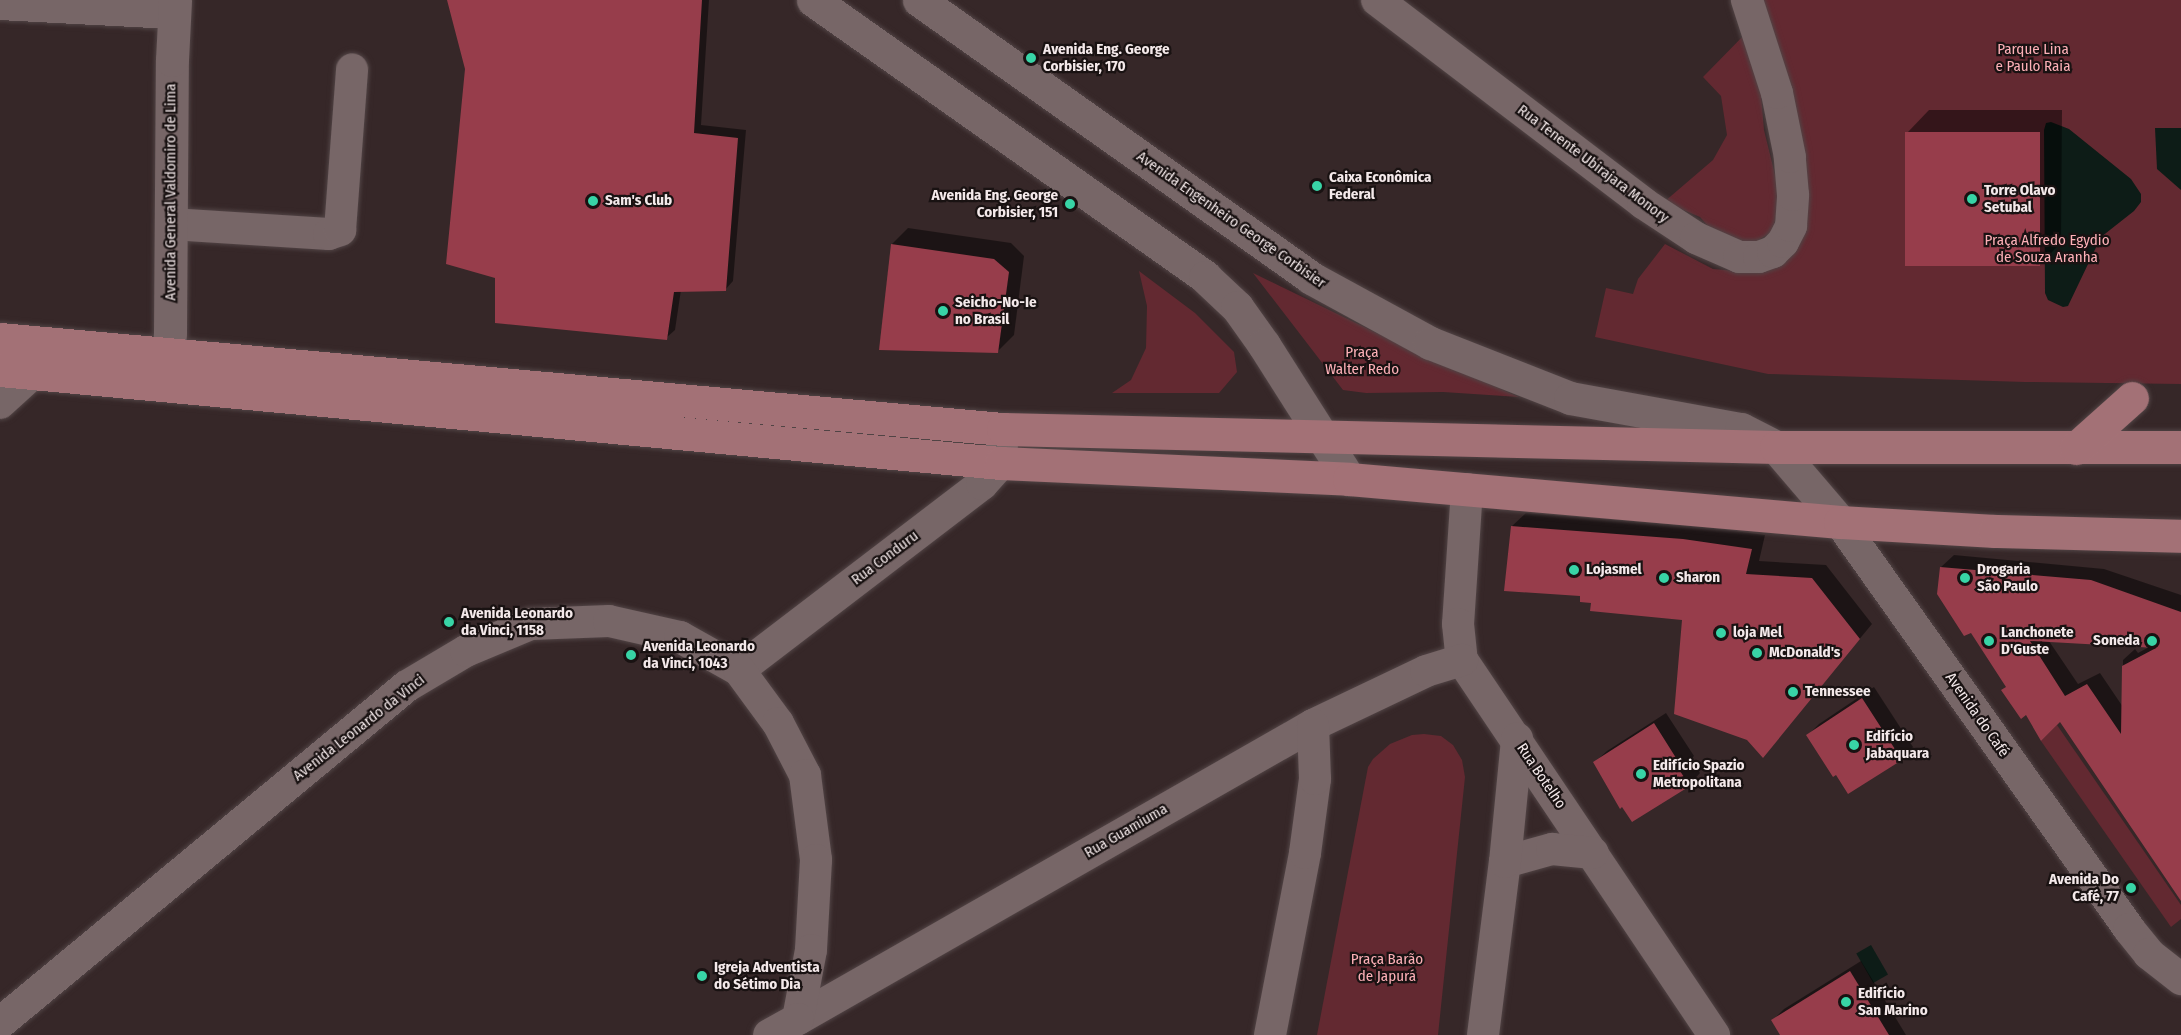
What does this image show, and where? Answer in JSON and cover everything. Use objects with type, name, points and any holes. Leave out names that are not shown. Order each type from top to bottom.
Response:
[{"type":"main road","points":[[813,0],[1205,277],[1237,307],[1264,345],[1349,479]]},
{"type":"main road","name":"Avenida Engenheiro George Corbisier","points":[[919,0],[1311,278],[1430,343],[1570,398],[1741,429],[1776,447]]},
{"type":"main road","name":"Avenida General Valdomiro de Lima","points":[[167,370],[174,6]]},
{"type":"main road","points":[[0,339],[167,370],[1001,463],[1349,479],[1840,522],[1995,531],[2181,536]]},
{"type":"main road","points":[[0,370],[33,373],[167,370],[1003,429],[1776,447],[2181,447]]},
{"type":"main road","points":[[2076,448],[2132,398]]},
{"type":"main road","name":"Avenida do Café","points":[[1776,447],[1840,522]]},
{"type":"street","name":"Rua Tenente Ubirajara Monory","points":[[1377,0],[1642,203],[1696,238],[1739,257],[1759,257],[1773,252],[1783,242],[1791,226],[1793,195],[1790,157],[1777,93],[1747,0]]},
{"type":"street","points":[[0,4],[174,6]]},
{"type":"street","points":[[171,224],[330,234],[339,230],[352,69]]},
{"type":"street","points":[[0,403],[33,373]]},
{"type":"street","points":[[1001,463],[1003,429]]},
{"type":"street","name":"Rua Conduru","points":[[739,670],[982,484],[1001,463]]},
{"type":"street","name":"Rua Botelho","points":[[1467,489],[1458,624],[1462,660],[1714,1035]]},
{"type":"street","name":"Avenida do Café","points":[[1840,522],[2129,929],[2149,954],[2181,979]]},
{"type":"street","name":"Avenida Leonardo da Vinci","points":[[0,1023],[407,686],[466,651],[531,624],[609,621],[680,637],[739,670],[778,723],[805,775],[816,860],[811,950],[798,1018]]},
{"type":"street","name":"Rua Guamiuma","points":[[798,1018],[1313,724],[1425,671],[1462,660]]},
{"type":"street","points":[[1270,1035],[1305,853],[1315,779],[1313,724]]},
{"type":"street","points":[[1483,1035],[1505,862],[1517,739]]},
{"type":"street","points":[[1505,862],[1552,849],[1593,853]]},
{"type":"street","points":[[769,1035],[798,1018]]},
{"type":"green space","name":"Praça Alfredo Egydio de Souza Aranha","points":[[1758,0],[2181,0],[2181,384],[1768,374],[1595,337],[1606,288],[1633,294],[1638,279],[1665,244],[1713,269],[1749,272],[1802,236]]},
{"type":"green space","points":[[1748,31],[1759,70],[1764,130],[1780,195],[1773,231],[1754,243],[1736,241],[1714,233],[1700,217],[1664,202],[1713,160],[1727,135],[1721,96],[1703,77]]},
{"type":"green space","points":[[1139,271],[1195,313],[1234,352],[1237,372],[1219,393],[1112,393],[1131,380],[1146,348],[1147,306]]},
{"type":"green space","name":"Praça Walter Redo","points":[[1253,273],[1422,355],[1519,397],[1443,392],[1366,393],[1343,390]]},
{"type":"green space","points":[[2057,725],[2181,905],[2181,919],[2171,927],[2041,741]]},
{"type":"green space","name":"Praça Barão de Japurá","points":[[1412,735],[1441,736],[1453,745],[1462,760],[1465,777],[1438,1035],[1317,1035],[1368,767],[1373,759],[1390,744]]},
{"type":"shaded area","points":[[2051,122],[2069,129],[2131,179],[2141,194],[2141,202],[2134,211],[2101,237],[2068,306],[2063,307],[2048,300],[2045,293],[2044,130],[2046,123]]},
{"type":"shaded area","points":[[2155,128],[2181,128],[2181,190],[2157,169]]},
{"type":"shaded area","points":[[1871,945],[1888,974],[1873,983],[1856,954]]},
{"type":"building","name":"Sam's Club","points":[[447,0],[702,0],[694,133],[738,138],[726,291],[674,292],[667,340],[495,323],[495,278],[446,264],[465,69]]},
{"type":"building","name":"Torre Olavo Setubal","points":[[1905,132],[2040,132],[2040,266],[1905,266]]},
{"type":"building","name":"Seicho-No-Ie no Brasil","points":[[891,244],[994,259],[1009,272],[998,353],[879,350]]},
{"type":"building","points":[[1511,526],[1683,539],[1752,549],[1746,574],[1812,578],[1860,639],[1763,758],[1747,740],[1674,714],[1682,620],[1590,611],[1591,603],[1580,602],[1580,596],[1504,591]]},
{"type":"building","points":[[1940,567],[2091,580],[2181,612],[2181,901],[2060,722],[2041,741],[2026,715],[2021,719],[2001,690],[2006,687],[1971,633],[1964,636],[1937,594]],"holes":[[[2030,641],[2156,648],[2122,666],[2121,734],[2087,684],[2065,696]]]},
{"type":"building","name":"Edifício Jabaquara","points":[[1862,698],[1902,760],[1848,794],[1836,775],[1833,777],[1806,735]]},
{"type":"building","name":"Edifício Spazio Metropolitana","points":[[1654,723],[1683,769],[1680,771],[1690,786],[1632,822],[1622,807],[1620,809],[1593,762]]},
{"type":"building","name":"Edifício San Marino","points":[[1850,971],[1889,1035],[1780,1035],[1771,1020]]},
{"type":"place","name":"Avenida Eng. George Corbisier, 170","points":[[1031,58]]},
{"type":"place","name":"Caixa Econômica Federal","points":[[1317,186]]},
{"type":"place","name":"Torre Olavo Setubal","points":[[1972,199]]},
{"type":"place","name":"Sam's Club","points":[[593,201]]},
{"type":"place","name":"Avenida Eng. George Corbisier, 151","points":[[1070,204]]},
{"type":"place","name":"Seicho-No-Ie no Brasil","points":[[943,311]]},
{"type":"place","name":"Lojasmel","points":[[1574,570]]},
{"type":"place","name":"Sharon","points":[[1664,578]]},
{"type":"place","name":"Drogaria São Paulo","points":[[1965,578]]},
{"type":"place","name":"Avenida Leonardo da Vinci, 1158","points":[[449,622]]},
{"type":"place","name":"loja Mel","points":[[1721,633]]},
{"type":"place","name":"Lanchonete D'Guste","points":[[1989,641]]},
{"type":"place","name":"Soneda","points":[[2152,641]]},
{"type":"place","name":"McDonald's","points":[[1757,653]]},
{"type":"place","name":"Avenida Leonardo da Vinci, 1043","points":[[631,655]]},
{"type":"place","name":"Tennessee","points":[[1793,692]]},
{"type":"place","name":"Edifício Jabaquara","points":[[1854,745]]},
{"type":"place","name":"Edifício Spazio Metropolitana","points":[[1641,774]]},
{"type":"place","name":"Avenida Do Café, 77","points":[[2131,888]]},
{"type":"place","name":"Igreja Adventista do Sétimo Dia","points":[[702,976]]},
{"type":"place","name":"Edifício San Marino","points":[[1846,1002]]},
{"type":"park label","name":"Parque Lina e Paulo Raia","points":[[2033,58]]}]
